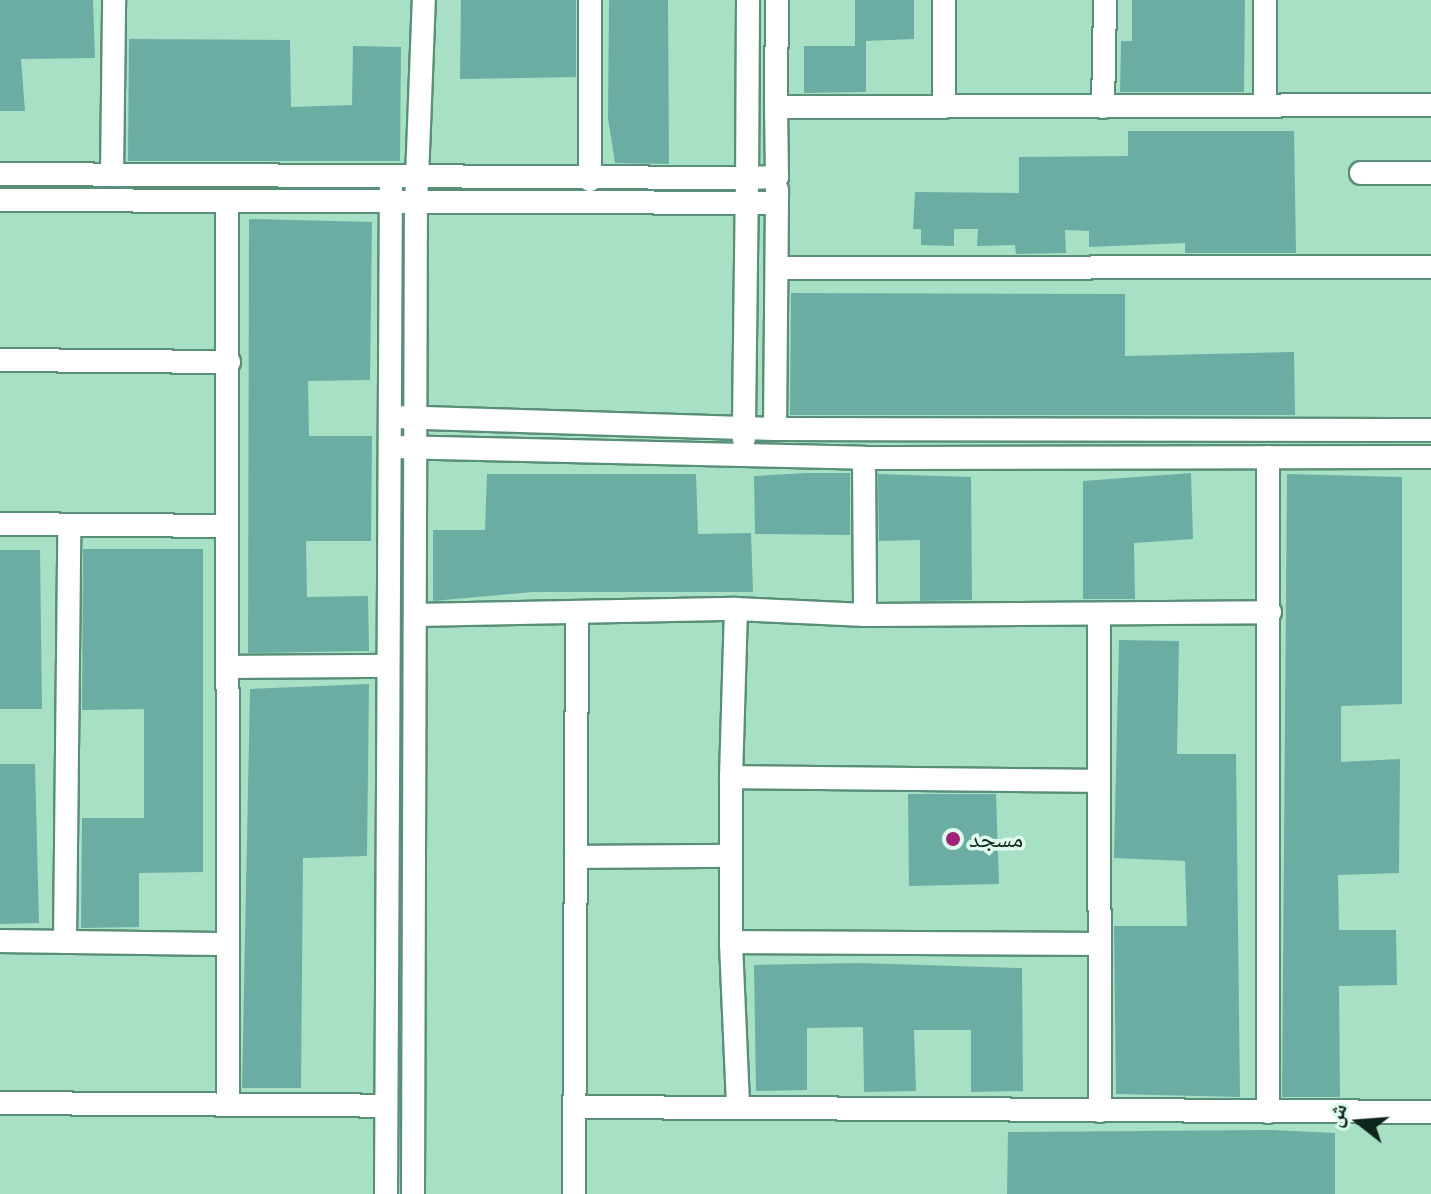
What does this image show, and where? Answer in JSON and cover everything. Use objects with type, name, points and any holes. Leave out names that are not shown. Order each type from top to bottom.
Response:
[{"type":"street","points":[[112,175],[114,0]]},
{"type":"street","points":[[386,1194],[388,666],[393,447],[404,417],[418,177],[424,0]]},
{"type":"street","points":[[590,0],[590,180]]},
{"type":"street","points":[[745,456],[748,0]]},
{"type":"street","points":[[775,429],[777,0]]},
{"type":"street","points":[[944,0],[944,107]]},
{"type":"street","points":[[1103,107],[1105,0]]},
{"type":"street","points":[[1265,0],[1265,106]]},
{"type":"street","points":[[776,107],[1431,105]]},
{"type":"street","points":[[1361,173],[1431,173]]},
{"type":"street","points":[[0,174],[590,180],[777,177]]},
{"type":"street","points":[[391,177],[390,204],[404,417],[417,449],[413,1194]]},
{"type":"street","points":[[0,200],[390,204],[777,203]]},
{"type":"street","points":[[227,203],[229,362],[226,526],[231,667],[226,944],[228,1101]]},
{"type":"street","points":[[778,268],[1431,267]]},
{"type":"street","points":[[0,360],[229,362]]},
{"type":"street","points":[[404,417],[775,429],[1431,430]]},
{"type":"street","points":[[393,447],[864,458],[1431,457]]},
{"type":"street","points":[[1268,457],[1268,1112]]},
{"type":"street","points":[[864,458],[865,615]]},
{"type":"street","points":[[0,524],[69,528],[226,526]]},
{"type":"street","points":[[65,942],[69,528]]},
{"type":"street","points":[[415,615],[736,609],[865,615],[1270,612]]},
{"type":"street","points":[[736,609],[730,856],[738,1104]]},
{"type":"street","points":[[574,1194],[577,613]]},
{"type":"street","points":[[1099,615],[1096,944],[1100,1111]]},
{"type":"street","points":[[231,667],[388,666]]},
{"type":"street","points":[[731,777],[1099,781]]},
{"type":"street","points":[[576,857],[730,856]]},
{"type":"street","points":[[0,941],[226,944]]},
{"type":"street","points":[[731,942],[1096,944]]},
{"type":"street","points":[[0,1103],[228,1101],[385,1106]]},
{"type":"street","points":[[575,1107],[738,1104],[1100,1111],[1431,1112]]},
{"type":"building","points":[[0,0],[93,0],[95,58],[21,59],[25,111],[0,111]]},
{"type":"building","points":[[461,0],[576,0],[576,77],[460,79]]},
{"type":"building","points":[[609,0],[668,0],[669,164],[615,163],[608,118]]},
{"type":"building","points":[[855,0],[914,0],[914,39],[866,41],[866,92],[804,93],[804,46],[855,46]]},
{"type":"building","points":[[1132,0],[1245,0],[1244,92],[1120,92],[1121,41],[1132,41]]},
{"type":"building","points":[[129,39],[290,40],[291,107],[352,105],[353,46],[401,47],[400,161],[128,161]]},
{"type":"building","points":[[1128,131],[1294,131],[1296,253],[1185,253],[1185,243],[1089,247],[1089,231],[1065,230],[1066,253],[1016,254],[1015,245],[977,246],[978,229],[954,229],[954,246],[921,245],[921,229],[913,229],[915,192],[1019,193],[1019,157],[1128,156]]},
{"type":"building","points":[[249,219],[372,222],[370,380],[308,381],[309,436],[372,436],[371,541],[306,541],[307,597],[368,596],[369,651],[248,653]]},
{"type":"building","points":[[791,293],[1125,294],[1125,356],[1294,352],[1295,415],[790,415]]},
{"type":"building","points":[[850,473],[850,535],[755,534],[754,476]]},
{"type":"building","points":[[1191,473],[1193,539],[1134,543],[1135,599],[1083,599],[1083,481]]},
{"type":"building","points":[[487,474],[696,474],[698,534],[751,533],[753,592],[533,592],[433,601],[433,530],[485,530]]},
{"type":"building","points":[[878,474],[971,477],[972,600],[920,601],[920,540],[879,541]]},
{"type":"building","points":[[1287,474],[1402,477],[1402,704],[1341,706],[1341,762],[1400,759],[1399,873],[1338,875],[1339,930],[1396,930],[1397,985],[1339,986],[1340,1097],[1282,1097]]},
{"type":"building","points":[[83,549],[203,549],[203,872],[139,873],[139,927],[81,928],[82,818],[144,818],[144,709],[82,710]]},
{"type":"building","points":[[0,550],[40,550],[42,709],[0,709]]},
{"type":"building","points":[[1119,640],[1179,641],[1177,754],[1236,754],[1240,1097],[1116,1094],[1114,926],[1187,926],[1185,861],[1114,858]]},
{"type":"building","points":[[369,684],[367,856],[303,858],[301,1088],[242,1088],[250,689]]},
{"type":"building","points":[[0,764],[35,764],[39,923],[0,924]]},
{"type":"building","name":"مسجد","points":[[908,794],[996,794],[999,884],[909,886]]},
{"type":"building","points":[[859,963],[1022,968],[1023,1091],[971,1092],[971,1030],[914,1030],[916,1091],[864,1092],[863,1027],[807,1028],[807,1090],[756,1091],[754,965]]},
{"type":"building","points":[[1268,1130],[1335,1133],[1335,1194],[1007,1194],[1008,1132]]},
{"type":"place","name":"مسجد","points":[[953,839]]}]
